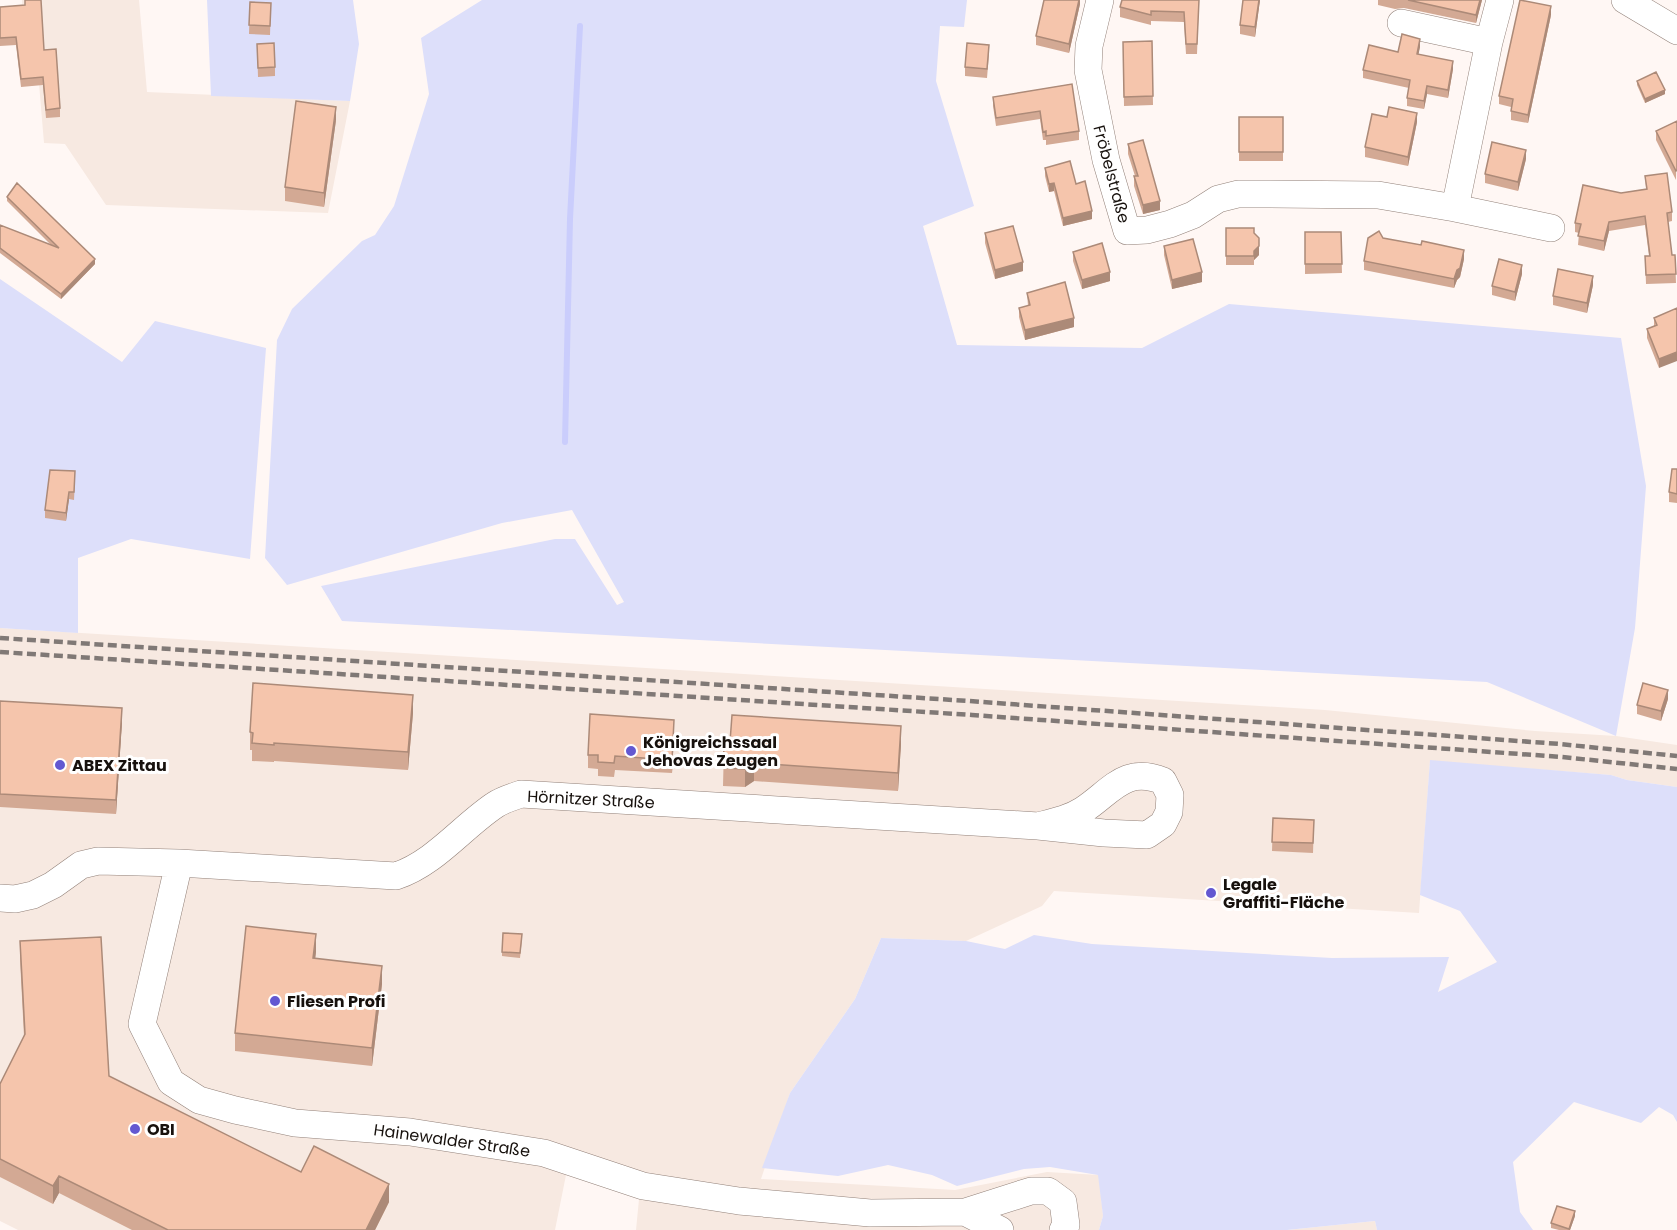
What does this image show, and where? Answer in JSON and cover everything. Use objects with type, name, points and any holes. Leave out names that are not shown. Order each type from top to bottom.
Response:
[{"type":"street","name":"Fröbelstraße","points":[[1101,0],[1089,46],[1088,70],[1106,160],[1127,231],[1147,230],[1170,224],[1193,215],[1218,200],[1238,194],[1378,195],[1551,228]]},
{"type":"street","points":[[1455,208],[1489,42],[1500,0]]},
{"type":"street","points":[[1625,0],[1677,31]]},
{"type":"street","points":[[1401,23],[1489,42]]},
{"type":"street","name":"Hörnitzer Straße","points":[[0,898],[15,899],[33,895],[53,885],[67,873],[98,861],[179,863],[396,876],[408,872],[449,844],[496,803],[521,794],[1038,826]]},
{"type":"street","name":"Hainewalder Straße","points":[[179,863],[142,1024],[171,1082],[199,1100],[295,1123],[410,1132],[502,1145],[544,1153],[643,1186],[740,1201],[870,1213],[965,1212],[1031,1191],[1048,1191],[1063,1202],[1066,1225],[1064,1230]]},
{"type":"street","name":"Hainewalder Straße","points":[[965,1212],[1000,1230]]},
{"type":"shaded area","points":[[22,0],[139,0],[147,92],[350,101],[328,213],[106,205],[65,144],[44,143],[37,60],[24,60]]},
{"type":"shaded area","points":[[207,0],[353,0],[359,44],[350,101],[211,96]]},
{"type":"shaded area","points":[[482,0],[967,0],[964,27],[940,26],[936,81],[974,206],[923,226],[957,345],[1142,348],[1229,304],[1621,338],[1646,486],[1635,628],[1616,736],[1487,682],[342,621],[321,586],[555,539],[575,539],[617,605],[624,602],[572,510],[502,523],[287,585],[265,558],[277,340],[292,309],[362,241],[375,235],[394,206],[429,94],[421,38]]},
{"type":"shaded area","points":[[0,279],[122,362],[155,321],[266,348],[250,559],[131,539],[78,558],[78,633],[0,628]]},
{"type":"shaded area","points":[[0,628],[1325,710],[1535,731],[1616,736],[1677,745],[1677,787],[1627,780],[1611,775],[1430,761],[1419,913],[1054,891],[1042,906],[966,941],[881,938],[855,999],[790,1093],[761,1179],[955,1190],[1047,1172],[1099,1175],[1103,1216],[1099,1230],[636,1230],[640,1189],[568,1165],[555,1230],[18,1230],[0,1221]]},
{"type":"shaded area","points":[[1430,760],[1611,775],[1627,780],[1677,787],[1677,1122],[1673,1115],[1659,1107],[1641,1123],[1574,1102],[1513,1162],[1520,1212],[1533,1230],[1377,1230],[1375,1221],[1287,1230],[1099,1230],[1103,1216],[1098,1175],[1050,1167],[1024,1169],[957,1186],[932,1175],[888,1165],[838,1176],[762,1168],[790,1093],[855,999],[881,938],[966,941],[1005,949],[1034,935],[1092,944],[1332,958],[1449,957],[1438,992],[1497,962],[1460,911],[1420,895]]},
{"type":"shaded area","points":[[1375,1221],[1377,1230],[1287,1230]]},
{"type":"building","points":[[25,0],[41,0],[44,50],[56,49],[60,108],[46,110],[43,77],[21,79],[16,37],[0,38],[0,7],[25,5]]},
{"type":"building","points":[[1044,0],[1079,0],[1069,44],[1036,36]]},
{"type":"building","points":[[1122,0],[1199,0],[1197,44],[1186,44],[1184,12],[1151,11],[1151,15],[1120,7]]},
{"type":"building","points":[[1243,0],[1259,0],[1255,27],[1240,25]]},
{"type":"building","points":[[1408,0],[1480,0],[1476,15]]},
{"type":"building","points":[[1520,0],[1551,6],[1528,115],[1511,111],[1513,99],[1499,96]]},
{"type":"building","points":[[250,2],[271,3],[270,26],[249,25]]},
{"type":"building","points":[[1402,34],[1420,39],[1417,54],[1453,61],[1448,90],[1427,86],[1424,101],[1407,98],[1410,80],[1363,70],[1369,45],[1398,52]]},
{"type":"building","points":[[1152,41],[1153,96],[1124,97],[1123,42]]},
{"type":"building","points":[[274,43],[275,67],[258,68],[257,44]]},
{"type":"building","points":[[967,43],[989,45],[987,69],[965,67]]},
{"type":"building","points":[[1656,72],[1665,90],[1645,99],[1637,81]]},
{"type":"building","points":[[1072,84],[1079,131],[1046,136],[1046,131],[1043,132],[1040,111],[996,118],[993,97]]},
{"type":"building","points":[[296,101],[336,107],[324,193],[285,187]]},
{"type":"building","points":[[1389,107],[1417,113],[1408,157],[1365,147],[1372,114],[1387,117]]},
{"type":"building","points":[[1239,117],[1283,117],[1283,152],[1239,152]]},
{"type":"building","points":[[1677,121],[1677,170],[1676,171],[1656,131]]},
{"type":"building","points":[[1143,140],[1160,201],[1143,205],[1134,176],[1138,176],[1128,144]]},
{"type":"building","points":[[1492,142],[1526,150],[1518,182],[1485,174]]},
{"type":"building","points":[[1070,161],[1076,184],[1085,181],[1092,211],[1063,218],[1054,183],[1049,184],[1045,168]]},
{"type":"building","points":[[1667,173],[1672,212],[1667,213],[1676,274],[1646,275],[1645,256],[1650,256],[1645,216],[1609,222],[1604,241],[1578,236],[1581,224],[1575,223],[1583,185],[1621,193],[1647,189],[1645,176]]},
{"type":"building","points":[[17,183],[95,259],[61,294],[0,248],[0,225],[59,248],[7,197]]},
{"type":"building","points":[[1013,226],[1023,262],[995,270],[985,233]]},
{"type":"building","points":[[1226,228],[1254,228],[1254,233],[1259,238],[1259,246],[1254,251],[1254,256],[1226,256]]},
{"type":"building","points":[[1379,231],[1383,238],[1421,245],[1422,241],[1464,250],[1460,268],[1454,279],[1364,261],[1368,238]]},
{"type":"building","points":[[1305,232],[1341,232],[1342,264],[1305,264]]},
{"type":"building","points":[[1193,239],[1202,272],[1172,280],[1164,246]]},
{"type":"building","points":[[1102,243],[1110,272],[1082,280],[1073,252]]},
{"type":"building","points":[[1499,259],[1522,265],[1515,292],[1492,286]]},
{"type":"building","points":[[1558,269],[1593,276],[1587,303],[1553,296]]},
{"type":"building","points":[[1065,282],[1074,318],[1025,330],[1019,308],[1030,305],[1027,293]]},
{"type":"building","points":[[1677,308],[1677,352],[1659,359],[1647,329],[1657,325],[1654,318]]},
{"type":"building","points":[[1672,469],[1677,469],[1677,494],[1669,492]]},
{"type":"building","points":[[50,470],[75,471],[74,492],[69,492],[66,513],[45,510]]},
{"type":"building","points":[[253,683],[413,695],[408,752],[252,743],[253,733],[250,732]]},
{"type":"building","points":[[1643,683],[1668,690],[1661,711],[1637,705]]},
{"type":"building","name":"ABEX Zittau","points":[[0,701],[122,708],[116,800],[0,794]]},
{"type":"building","name":"Königreichssaal Jehovas Zeugen","points":[[590,714],[674,720],[672,760],[615,756],[614,763],[598,762],[598,755],[588,755]]},
{"type":"building","points":[[732,715],[901,726],[898,773],[754,763],[745,769],[723,768],[724,747],[730,742]]},
{"type":"building","points":[[1273,818],[1314,820],[1313,843],[1272,842]]},
{"type":"building","points":[[246,926],[316,934],[313,958],[382,966],[372,1048],[235,1033]]},
{"type":"building","points":[[503,933],[522,934],[520,953],[502,952]]},
{"type":"building","points":[[101,937],[109,1076],[301,1172],[314,1146],[389,1184],[366,1230],[168,1230],[59,1176],[53,1186],[0,1159],[0,1084],[25,1034],[20,941]]},
{"type":"building","points":[[1557,1206],[1575,1211],[1569,1229],[1551,1223]]},
{"type":"waterway","points":[[565,442],[570,219],[580,26]]},
{"type":"railway","points":[[0,638],[969,701],[1560,744],[1677,756]]},
{"type":"railway","points":[[0,652],[972,715],[1562,757],[1677,769]]},
{"type":"place","name":"Königreichssaal Jehovas Zeugen","points":[[631,751]]},
{"type":"place","name":"ABEX Zittau","points":[[60,765]]},
{"type":"place","name":"Legale Graffiti-Fläche","points":[[1211,893]]},
{"type":"place","name":"Fliesen Profi","points":[[275,1001]]},
{"type":"place","name":"OBI","points":[[135,1129]]}]
